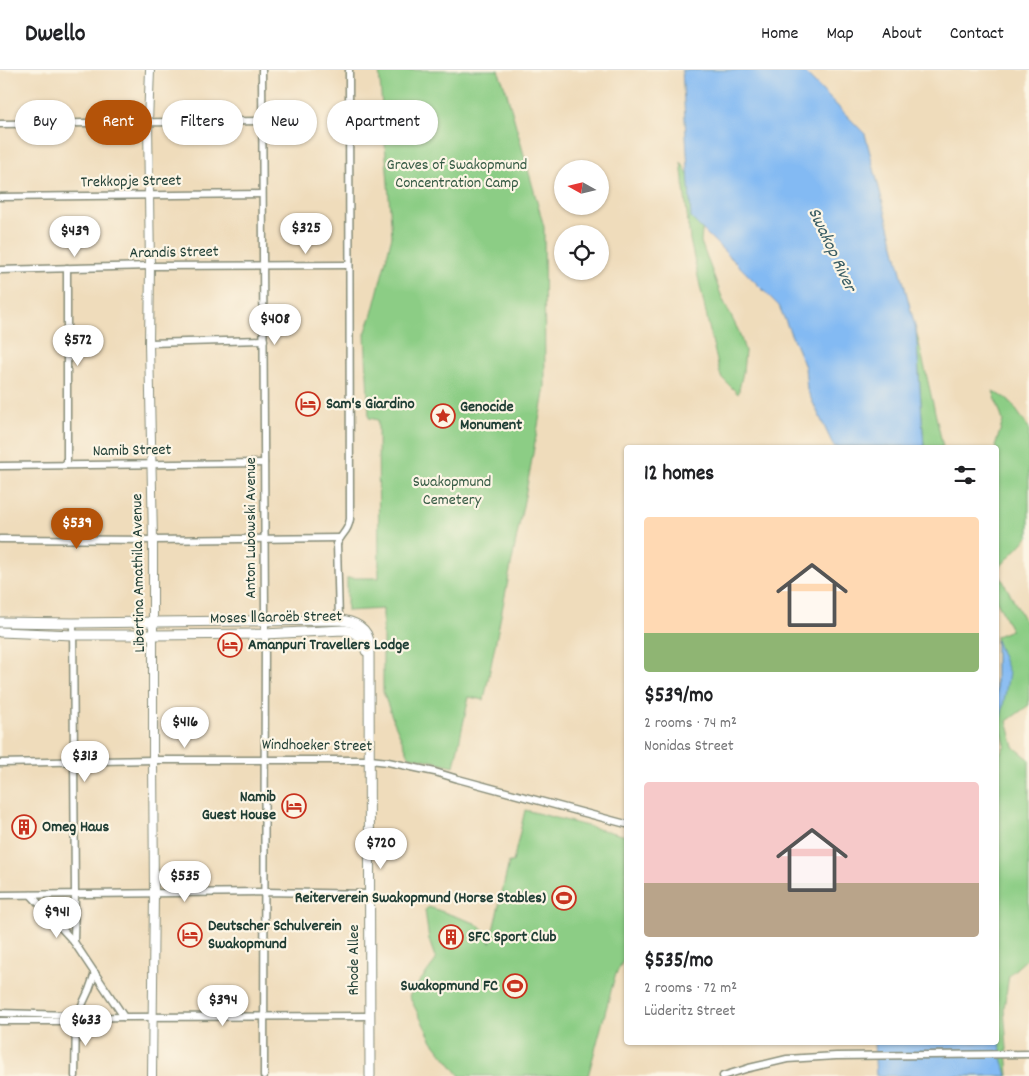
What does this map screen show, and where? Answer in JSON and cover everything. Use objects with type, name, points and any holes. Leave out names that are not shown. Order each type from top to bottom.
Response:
[{"type":"main road","name":"Moses ǁGaroëb Street","points":[[0,622],[345,620],[357,624],[364,630],[369,640],[369,664]]},
{"type":"main road","name":"Moses ǁGaroëb Street","points":[[0,632],[73,635],[153,635],[264,634],[343,630],[358,634],[365,646],[369,664]]},
{"type":"main road","name":"Rhode Allee","points":[[369,664],[370,1076]]},
{"type":"street","name":"Libertina Amathila Avenue","points":[[149,100],[150,70]]},
{"type":"street","name":"Anton Lubowski Avenue","points":[[262,70],[262,100]]},
{"type":"street","points":[[339,620],[337,549],[340,538],[349,528],[350,519],[348,70]]},
{"type":"street","points":[[152,122],[253,121]]},
{"type":"street","points":[[0,124],[85,123]]},
{"type":"street","name":"Libertina Amathila Avenue","points":[[148,145],[149,343],[153,540],[154,893],[152,1076]]},
{"type":"street","name":"Anton Lubowski Avenue","points":[[262,145],[265,621],[264,1076]]},
{"type":"street","name":"Trekkopje Street","points":[[0,198],[262,194]]},
{"type":"street","name":"Arandis Street","points":[[0,270],[150,266],[349,265]]},
{"type":"street","points":[[67,268],[67,465]]},
{"type":"street","points":[[149,343],[264,340]]},
{"type":"street","name":"Namib Street","points":[[0,466],[264,463]]},
{"type":"street","points":[[0,539],[340,538]]},
{"type":"street","points":[[73,623],[74,942]]},
{"type":"street","name":"Windhoeker Street","points":[[0,763],[264,759],[370,760],[436,772],[624,823]]},
{"type":"street","points":[[0,895],[265,892],[370,894]]},
{"type":"street","points":[[31,895],[74,942],[124,1017]]},
{"type":"street","points":[[76,1076],[76,1018],[95,973]]},
{"type":"street","points":[[0,1013],[70,1015],[76,1018],[369,1016]]},
{"type":"street","points":[[0,1021],[69,1022],[76,1018]]},
{"type":"street","points":[[722,1076],[787,1059],[836,1056],[1029,1054]]},
{"type":"green space","name":"Swakopmund Cemetery","points":[[379,70],[498,70],[506,90],[544,227],[545,387],[484,700],[469,697],[454,766],[409,756],[383,692],[383,609],[347,611],[347,578],[379,578],[378,420],[369,418],[365,334],[392,236],[385,145],[438,145],[438,100],[381,100]]},
{"type":"green space","points":[[681,162],[696,188],[704,209],[701,242],[723,300],[739,332],[745,351],[738,394],[721,377],[690,240]]},
{"type":"green space","points":[[916,330],[943,445],[924,445]]},
{"type":"green space","points":[[993,391],[1009,400],[1029,428],[1029,536],[999,568],[999,445],[996,445],[1003,421]]},
{"type":"green space","points":[[999,574],[1026,623],[1029,643],[1029,705],[1007,721],[1014,747],[1029,759],[1029,957],[1009,975],[1004,1008],[1009,1076],[903,1076],[988,1045],[999,1045],[999,755],[1005,745],[999,722],[999,635],[1011,630],[999,605]]},
{"type":"green space","points":[[525,810],[624,835],[624,959],[615,976],[588,1076],[460,1076],[432,1041],[409,996],[436,960],[429,940],[425,910],[429,907],[475,923],[484,930],[490,943],[509,862],[513,862]]},
{"type":"water","name":"Swakop River","points":[[682,70],[802,70],[865,134],[916,330],[924,445],[833,445],[807,390],[805,367],[779,306],[691,218]]},
{"type":"water","points":[[999,648],[1009,673],[999,728]]},
{"type":"water","points":[[999,1032],[1001,1054],[1007,1076],[876,1076],[874,1045],[999,1045]]},
{"type":"place","name":"Sam's Giardino","points":[[308,404]]},
{"type":"place","name":"Genocide Monument","points":[[443,416]]},
{"type":"place","name":"Amanpuri Travellers Lodge","points":[[230,645]]},
{"type":"place","name":"Namib Guest House","points":[[294,806]]},
{"type":"place","name":"Omeg Haus","points":[[24,827]]},
{"type":"place","name":"Reiterverein Swakopmund (Horse Stables)","points":[[564,898]]},
{"type":"place","name":"Deutscher Schulverein Swakopmund","points":[[190,935]]},
{"type":"place","name":"SFC Sport Club","points":[[451,937]]},
{"type":"place","name":"Swakopmund FC","points":[[515,986]]},
{"type":"park label","name":"Graves of Swakopmund Concentration Camp","points":[[457,174]]}]
